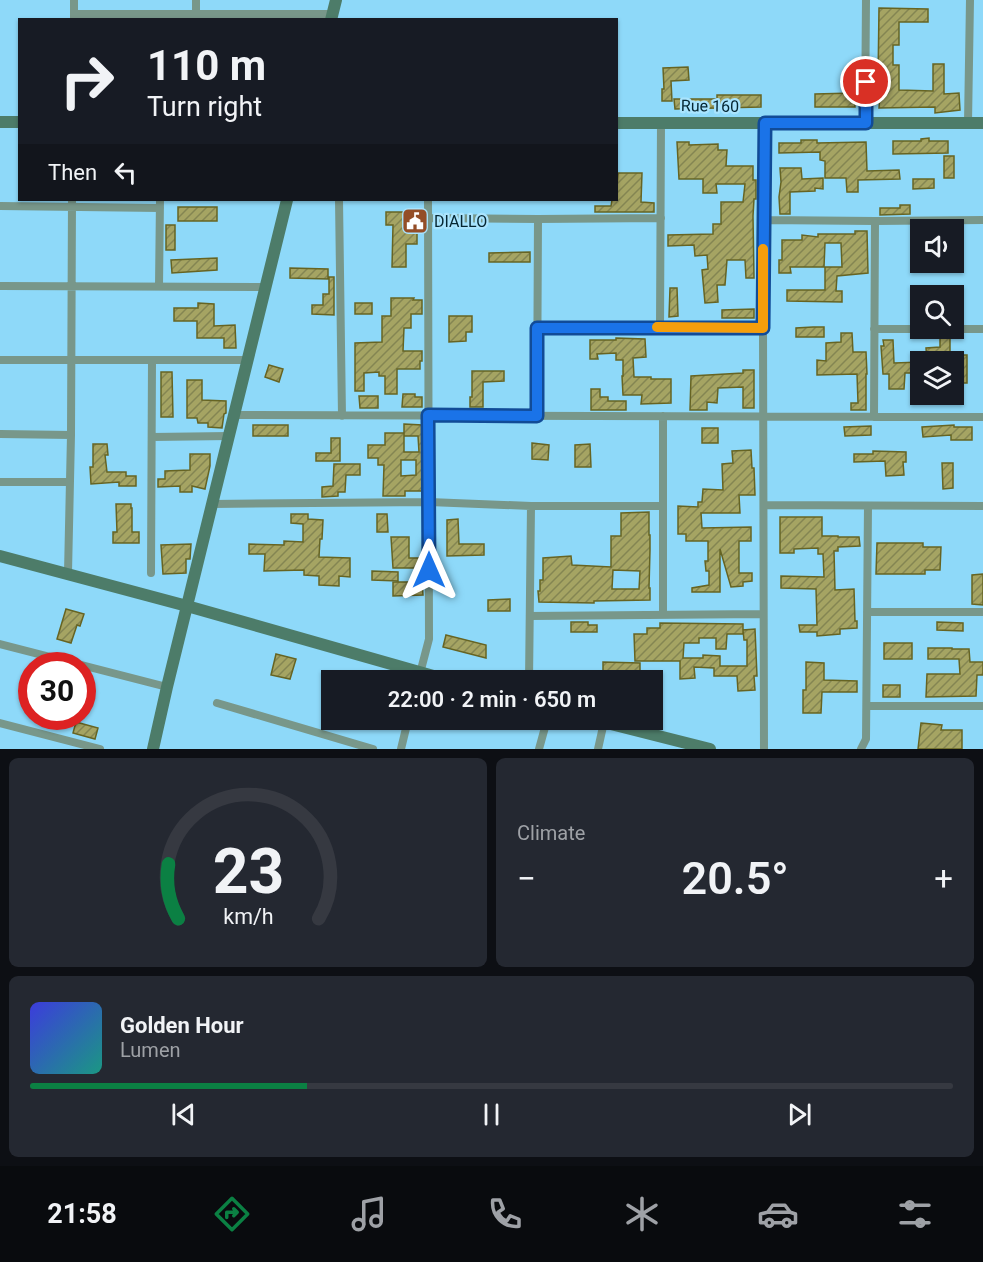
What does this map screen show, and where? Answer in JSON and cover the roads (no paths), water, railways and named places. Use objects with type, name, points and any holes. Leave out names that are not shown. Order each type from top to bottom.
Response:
[{"type":"street","points":[[74,0],[74,17],[196,14],[332,17],[336,0]]},
{"type":"street","points":[[196,0],[196,14]]},
{"type":"street","points":[[866,0],[866,123]]},
{"type":"street","points":[[968,123],[970,0]]},
{"type":"street","points":[[0,122],[18,122]]},
{"type":"street","points":[[660,327],[661,122]]},
{"type":"street","name":"Rue 160","points":[[618,123],[983,123]]},
{"type":"street","points":[[764,749],[765,123]]},
{"type":"street","points":[[153,749],[288,201]]},
{"type":"street","points":[[339,201],[342,416]]},
{"type":"street","points":[[421,670],[429,639],[428,201]]},
{"type":"street","points":[[0,206],[72,203],[160,204],[159,286]]},
{"type":"street","points":[[68,573],[72,203]]},
{"type":"street","points":[[428,218],[661,218]]},
{"type":"street","points":[[537,416],[538,219]]},
{"type":"street","points":[[764,220],[983,220]]},
{"type":"street","points":[[874,221],[874,417]]},
{"type":"street","points":[[0,286],[266,287]]},
{"type":"street","points":[[537,328],[763,328]]},
{"type":"street","points":[[874,329],[983,329]]},
{"type":"street","points":[[0,360],[247,360]]},
{"type":"street","points":[[151,573],[152,361]]},
{"type":"street","points":[[234,415],[983,417]]},
{"type":"street","points":[[663,416],[663,615]]},
{"type":"street","points":[[0,434],[71,435]]},
{"type":"street","points":[[152,437],[230,436]]},
{"type":"street","points":[[0,482],[70,482]]},
{"type":"street","points":[[212,504],[429,502],[531,506],[663,506]]},
{"type":"street","points":[[764,505],[983,506]]},
{"type":"street","points":[[529,670],[531,506]]},
{"type":"street","points":[[861,749],[866,739],[867,706],[868,506]]},
{"type":"street","points":[[0,556],[187,606],[396,670]]},
{"type":"street","points":[[867,612],[983,612]]},
{"type":"street","points":[[531,616],[763,614]]},
{"type":"street","points":[[0,644],[167,687]]},
{"type":"street","points":[[217,703],[373,749]]},
{"type":"street","points":[[867,706],[983,706]]},
{"type":"street","points":[[0,723],[100,749]]},
{"type":"street","points":[[401,749],[406,730]]},
{"type":"street","points":[[539,749],[544,730]]},
{"type":"street","points":[[598,749],[599,730]]},
{"type":"street","points":[[631,730],[687,746],[710,749]]},
{"type":"place","name":"DIALLO","points":[[415,221]]}]
